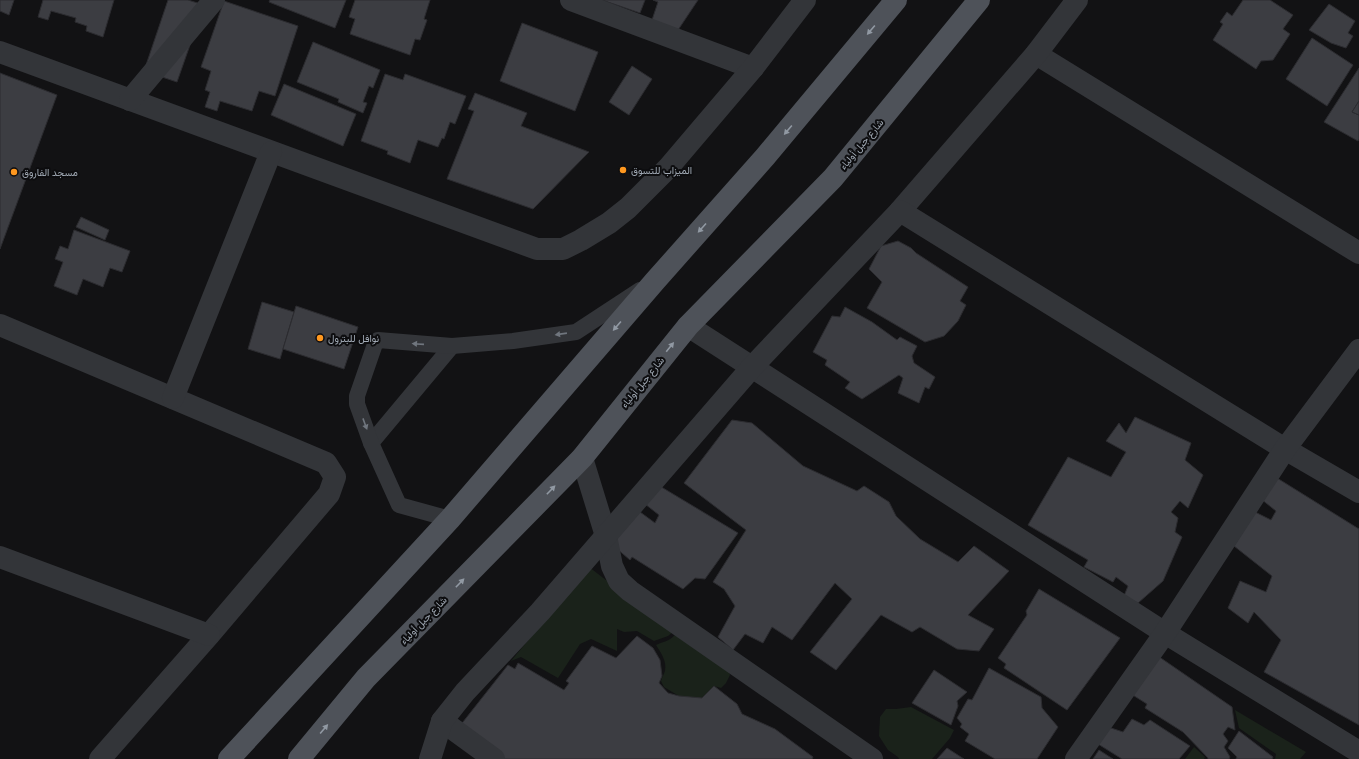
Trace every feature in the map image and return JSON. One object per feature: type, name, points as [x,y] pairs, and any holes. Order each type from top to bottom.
[{"type":"main road","points":[[229,759],[450,519],[655,281],[765,158],[896,0]]},
{"type":"main road","name":"شارع جبل أولياء","points":[[299,759],[366,678],[582,458],[688,326],[833,178],[979,0]]},
{"type":"street","points":[[130,100],[214,0]]},
{"type":"street","points":[[571,0],[752,68]]},
{"type":"street","points":[[0,52],[536,250],[563,249],[609,223],[628,208],[668,168],[752,68],[805,0]]},
{"type":"street","points":[[430,759],[442,721],[465,692],[540,612],[752,366],[900,211],[1036,54],[1078,0]]},
{"type":"street","points":[[1036,54],[1359,253]]},
{"type":"street","points":[[173,398],[271,152]]},
{"type":"street","points":[[900,211],[1285,449],[1359,492]]},
{"type":"street","points":[[688,326],[1165,633],[1359,752]]},
{"type":"street","points":[[5,333],[173,398],[326,463],[335,477],[329,494],[209,635],[100,759]]},
{"type":"street","points":[[1076,759],[1165,633],[1285,449],[1359,350]]},
{"type":"street","points":[[582,458],[606,536],[612,566],[619,581],[630,591],[872,759]]},
{"type":"street","points":[[0,557],[209,635]]},
{"type":"street","points":[[442,721],[494,759]]},
{"type":"lane","points":[[450,519],[399,505],[371,443],[357,404],[357,396],[374,344],[378,340],[452,346],[513,341],[576,332],[655,281]]},
{"type":"lane","points":[[371,443],[452,346]]},
{"type":"shaded area","points":[[589,567],[676,629],[668,636],[654,641],[637,631],[624,632],[617,629],[617,651],[591,639],[580,644],[558,678],[521,657],[511,661]]},
{"type":"shaded area","points":[[675,635],[729,672],[730,675],[726,683],[721,688],[714,686],[702,698],[696,699],[679,696],[664,687],[661,681],[665,671],[665,664],[656,645]]},
{"type":"shaded area","points":[[911,707],[954,730],[950,738],[932,759],[899,759],[888,750],[879,736],[880,717],[886,709]]},
{"type":"shaded area","points":[[1235,710],[1306,752],[1300,759],[1275,759],[1276,754],[1239,728]]},
{"type":"shaded area","points":[[1194,747],[1205,757],[1204,759],[1185,759]]},
{"type":"building","points":[[0,0],[14,0],[9,15],[0,11]]},
{"type":"building","points":[[43,0],[114,0],[103,37],[86,31],[87,26],[75,22],[76,18],[51,11],[48,20],[38,17]]},
{"type":"building","points":[[168,0],[188,0],[204,5],[177,82],[144,71]]},
{"type":"building","points":[[270,0],[346,0],[335,28],[269,2]]},
{"type":"building","points":[[355,0],[430,0],[424,19],[427,20],[420,40],[415,39],[410,55],[350,34],[355,19],[349,17]]},
{"type":"building","points":[[602,0],[645,0],[640,13]]},
{"type":"building","points":[[653,0],[698,0],[676,33],[651,23],[658,2]]},
{"type":"building","points":[[1243,0],[1270,0],[1293,15],[1283,29],[1290,34],[1273,60],[1261,61],[1256,69],[1213,40],[1223,24],[1220,22],[1227,12],[1232,16]]},
{"type":"building","points":[[224,1],[298,26],[275,96],[259,91],[252,111],[220,101],[217,111],[205,107],[210,92],[205,90],[211,71],[201,67]]},
{"type":"building","points":[[1329,4],[1355,21],[1348,33],[1353,36],[1346,48],[1331,43],[1309,30]]},
{"type":"building","points":[[522,23],[598,52],[575,111],[500,81]]},
{"type":"building","points":[[1312,38],[1353,65],[1327,106],[1286,79]]},
{"type":"building","points":[[313,42],[380,70],[373,88],[369,86],[363,102],[367,103],[363,113],[338,102],[339,99],[297,82]]},
{"type":"building","points":[[632,66],[652,79],[629,115],[609,102]]},
{"type":"building","points":[[1359,68],[1359,101],[1352,112],[1359,115],[1358,141],[1324,122]]},
{"type":"building","name":"مسجد الفاروق","points":[[0,73],[57,95],[0,249]]},
{"type":"building","points":[[385,74],[403,80],[405,74],[466,96],[455,124],[450,122],[444,139],[442,138],[438,147],[418,140],[410,163],[387,154],[388,151],[361,141]]},
{"type":"building","points":[[284,84],[356,114],[343,146],[271,115]]},
{"type":"building","points":[[475,93],[527,113],[521,126],[589,152],[533,209],[447,179],[474,111],[468,109]]},
{"type":"building","points":[[1359,101],[1359,115],[1352,112]]},
{"type":"building","points":[[81,217],[109,230],[105,240],[76,227]]},
{"type":"building","points":[[74,230],[130,251],[122,272],[110,268],[103,287],[83,279],[77,295],[54,286],[63,262],[55,259],[60,246],[68,249]]},
{"type":"building","points":[[898,241],[911,248],[916,253],[968,287],[960,301],[966,305],[958,321],[944,336],[925,342],[867,308],[882,282],[869,269],[881,246]]},
{"type":"building","points":[[262,302],[294,312],[280,359],[248,349]]},
{"type":"building","name":"نوافل للبترول","points":[[296,306],[358,327],[344,369],[283,349]]},
{"type":"building","points":[[845,307],[872,322],[897,340],[900,337],[917,346],[912,356],[914,363],[935,377],[929,389],[925,387],[919,403],[898,393],[903,378],[899,375],[862,399],[845,388],[850,382],[825,365],[827,360],[813,352],[832,316],[840,317]]},
{"type":"building","points":[[1135,417],[1191,443],[1185,460],[1203,475],[1188,508],[1180,501],[1171,512],[1178,518],[1175,532],[1182,537],[1163,581],[1138,603],[1124,596],[1128,586],[1116,577],[1113,582],[1084,567],[1088,560],[1028,525],[1068,457],[1111,477],[1126,452],[1106,441],[1119,423],[1126,433]]},
{"type":"building","points":[[732,420],[752,423],[803,466],[857,491],[864,486],[889,502],[896,516],[920,539],[958,562],[974,546],[1009,571],[968,615],[994,629],[979,651],[957,649],[920,627],[912,632],[881,615],[836,670],[810,652],[852,599],[835,583],[792,640],[772,627],[763,643],[745,634],[733,650],[718,637],[735,606],[724,589],[713,582],[746,530],[684,483]]},
{"type":"building","points":[[1277,478],[1359,529],[1359,725],[1264,672],[1281,640],[1254,612],[1248,623],[1228,608],[1240,581],[1266,592],[1272,576],[1234,546],[1255,512],[1271,520],[1276,511],[1261,499]]},
{"type":"building","points":[[658,485],[738,533],[705,579],[695,578],[683,589],[632,557],[630,560],[615,547],[614,537],[636,509],[655,523],[659,515],[645,504]]},
{"type":"building","points":[[1039,589],[1120,638],[1067,710],[1004,668],[1006,664],[998,658],[1027,615],[1026,611]]},
{"type":"building","points":[[637,636],[653,648],[660,660],[662,676],[659,683],[668,693],[679,696],[702,698],[714,686],[737,704],[742,714],[775,729],[813,757],[812,759],[505,759],[459,727],[508,665],[515,669],[518,663],[564,690],[569,683],[566,681],[592,646],[616,658]]},
{"type":"building","points":[[1155,654],[1232,707],[1235,730],[1228,727],[1223,734],[1228,741],[1224,747],[1230,757],[1229,759],[1208,759],[1183,732],[1145,708],[1147,704],[1128,692]]},
{"type":"building","points":[[989,668],[1041,697],[1042,708],[1058,727],[1037,759],[995,759],[965,741],[969,734],[960,727],[962,724],[957,718],[968,699],[972,700]]},
{"type":"building","points":[[934,670],[967,692],[957,701],[958,706],[951,725],[912,703]]},
{"type":"building","points":[[1132,719],[1144,725],[1150,720],[1190,746],[1179,759],[1122,759],[1098,744],[1108,727],[1123,732]]},
{"type":"building","points":[[1239,731],[1273,757],[1272,759],[1236,759],[1237,757],[1228,748]]},
{"type":"building","points":[[947,748],[964,759],[937,759]]},
{"type":"building","points":[[1099,750],[1113,759],[1093,759]]},
{"type":"place","name":"الميزاب للتسوق","points":[[623,170]]},
{"type":"place","name":"مسجد الفاروق","points":[[14,172]]},
{"type":"place","name":"نوافل للبترول","points":[[320,338]]}]
